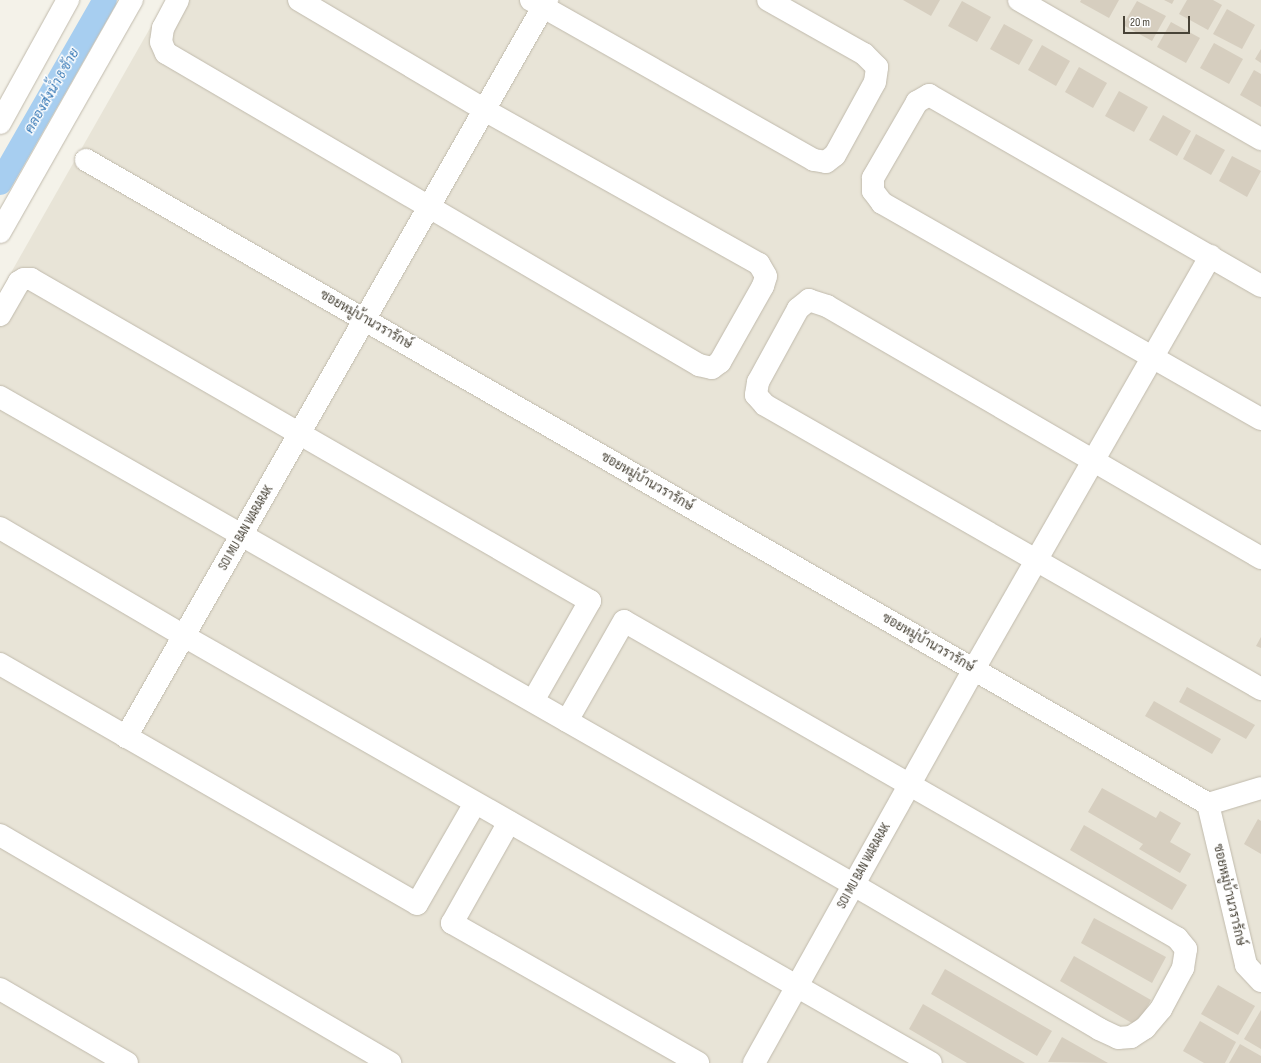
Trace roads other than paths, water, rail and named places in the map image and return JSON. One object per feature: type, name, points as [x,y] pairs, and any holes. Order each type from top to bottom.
[{"type":"street","points":[[0,123],[68,0]]},
{"type":"street","points":[[0,232],[132,0]]},
{"type":"street","points":[[178,0],[163,28],[161,42],[166,53],[699,365],[712,368],[720,362],[751,307],[766,276],[759,264],[485,110],[299,0]]},
{"type":"street","points":[[540,2],[814,160],[826,162],[835,155],[874,82],[877,67],[864,54],[768,0]]},
{"type":"street","points":[[1019,0],[1261,139]]},
{"type":"street","name":"SOI MU BAN WARARAK","points":[[126,736],[485,110],[540,2]]},
{"type":"street","points":[[1261,286],[929,95],[918,102],[873,178],[873,191],[882,203],[1261,419]]},
{"type":"street","name":"ซอยหมู่บ้านวรารักษ์","points":[[86,160],[1208,804],[1246,965],[1261,981]]},
{"type":"street","name":"SOI MU BAN WARARAK","points":[[754,1063],[974,669],[1210,256]]},
{"type":"street","points":[[0,315],[19,282],[24,279],[30,279],[590,601],[533,701]]},
{"type":"street","points":[[1261,558],[1093,462],[827,306],[809,300],[798,309],[758,382],[756,394],[765,405],[1261,689]]},
{"type":"street","points":[[0,397],[854,885],[1099,1029],[1118,1038],[1131,1037],[1145,1028],[1161,1009],[1183,968],[1186,949],[1177,938],[624,621],[567,720]]},
{"type":"street","points":[[0,528],[184,636],[931,1063]]},
{"type":"street","points":[[0,664],[417,904],[475,802]]},
{"type":"street","points":[[1208,804],[1261,788]]},
{"type":"street","points":[[509,822],[452,923],[698,1063]]},
{"type":"street","points":[[0,835],[390,1063]]},
{"type":"street","points":[[0,989],[127,1063]]},
{"type":"waterway","name":"คลองส่งน้ำ 8 ซ้าย","points":[[0,183],[105,0]]}]
